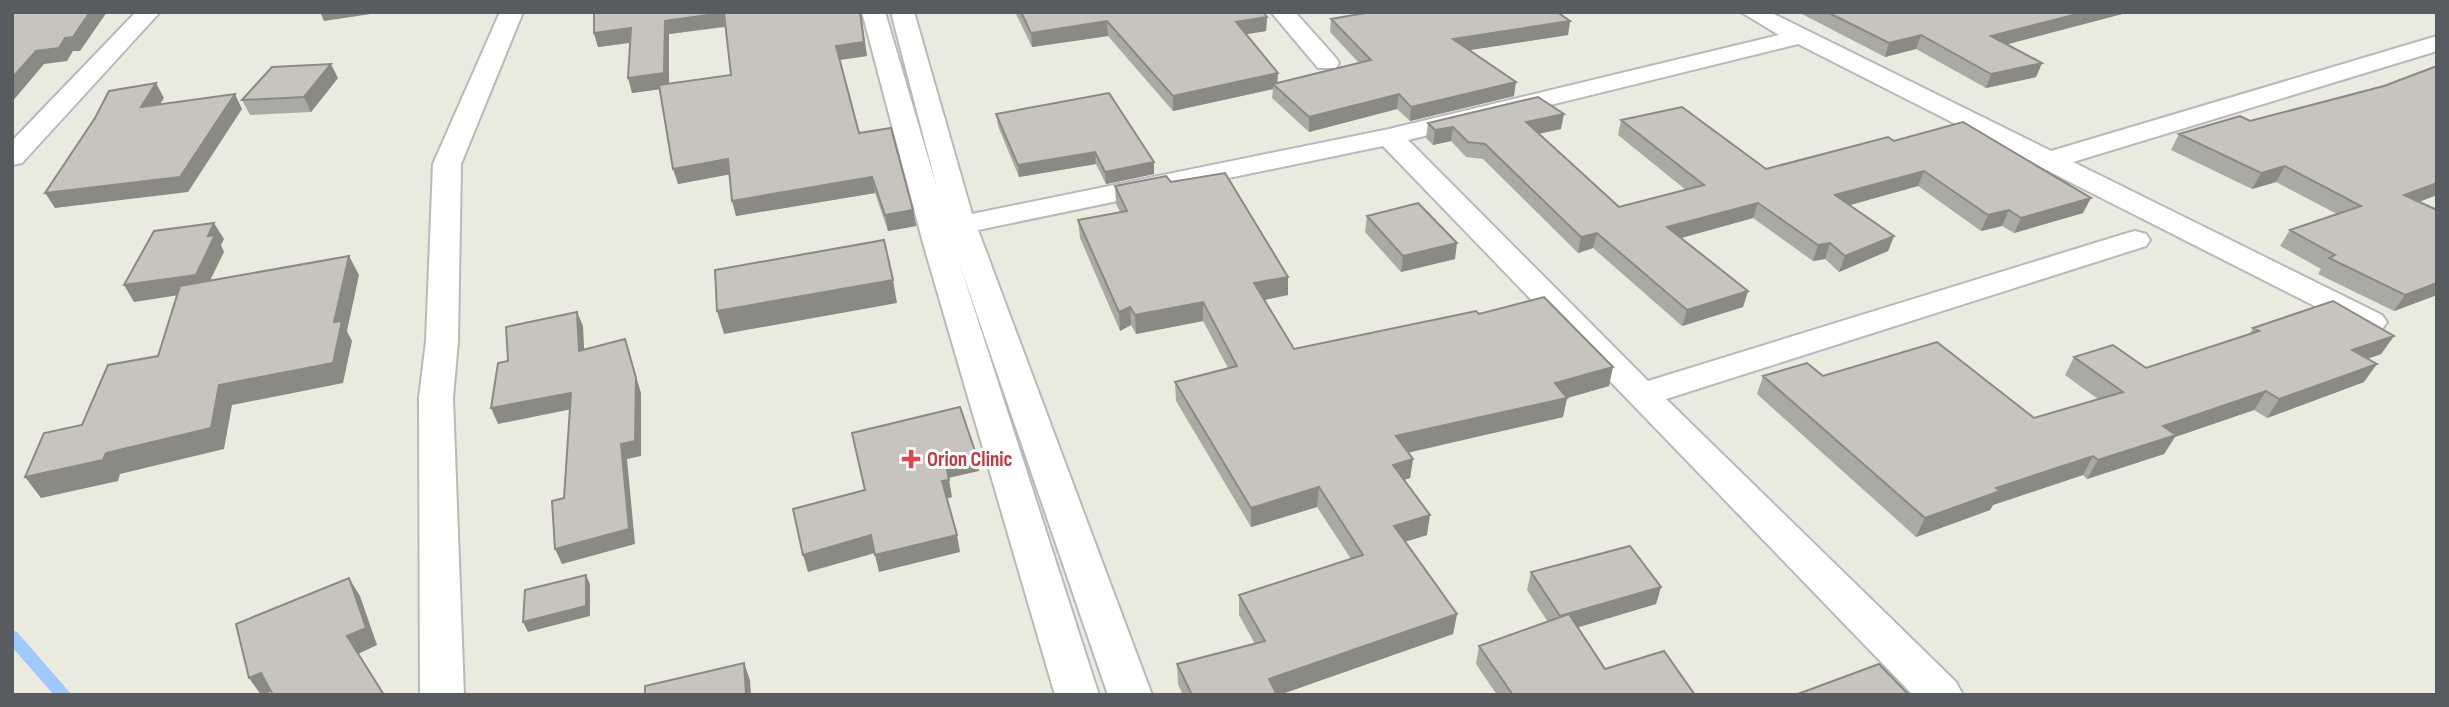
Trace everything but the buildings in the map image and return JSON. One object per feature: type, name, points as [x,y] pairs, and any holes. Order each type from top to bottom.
[{"type":"street","points":[[12,157],[149,12]]},
{"type":"street","points":[[442,695],[436,398],[442,341],[447,164],[512,12]]},
{"type":"street","points":[[873,12],[938,243],[1077,695]]},
{"type":"street","points":[[902,12],[961,225],[1130,695]]},
{"type":"street","points":[[1282,12],[1327,63]]},
{"type":"street","points":[[1752,12],[2371,322]]},
{"type":"street","points":[[961,225],[1389,137],[1803,36]]},
{"type":"street","points":[[2048,161],[2437,43]]},
{"type":"street","points":[[1389,137],[1640,395],[1941,695]]},
{"type":"street","points":[[1640,395],[2135,240]]},
{"type":"waterway","points":[[12,636],[64,695]]},
{"type":"place","name":"Orion Clinic","points":[[911,459]]}]
